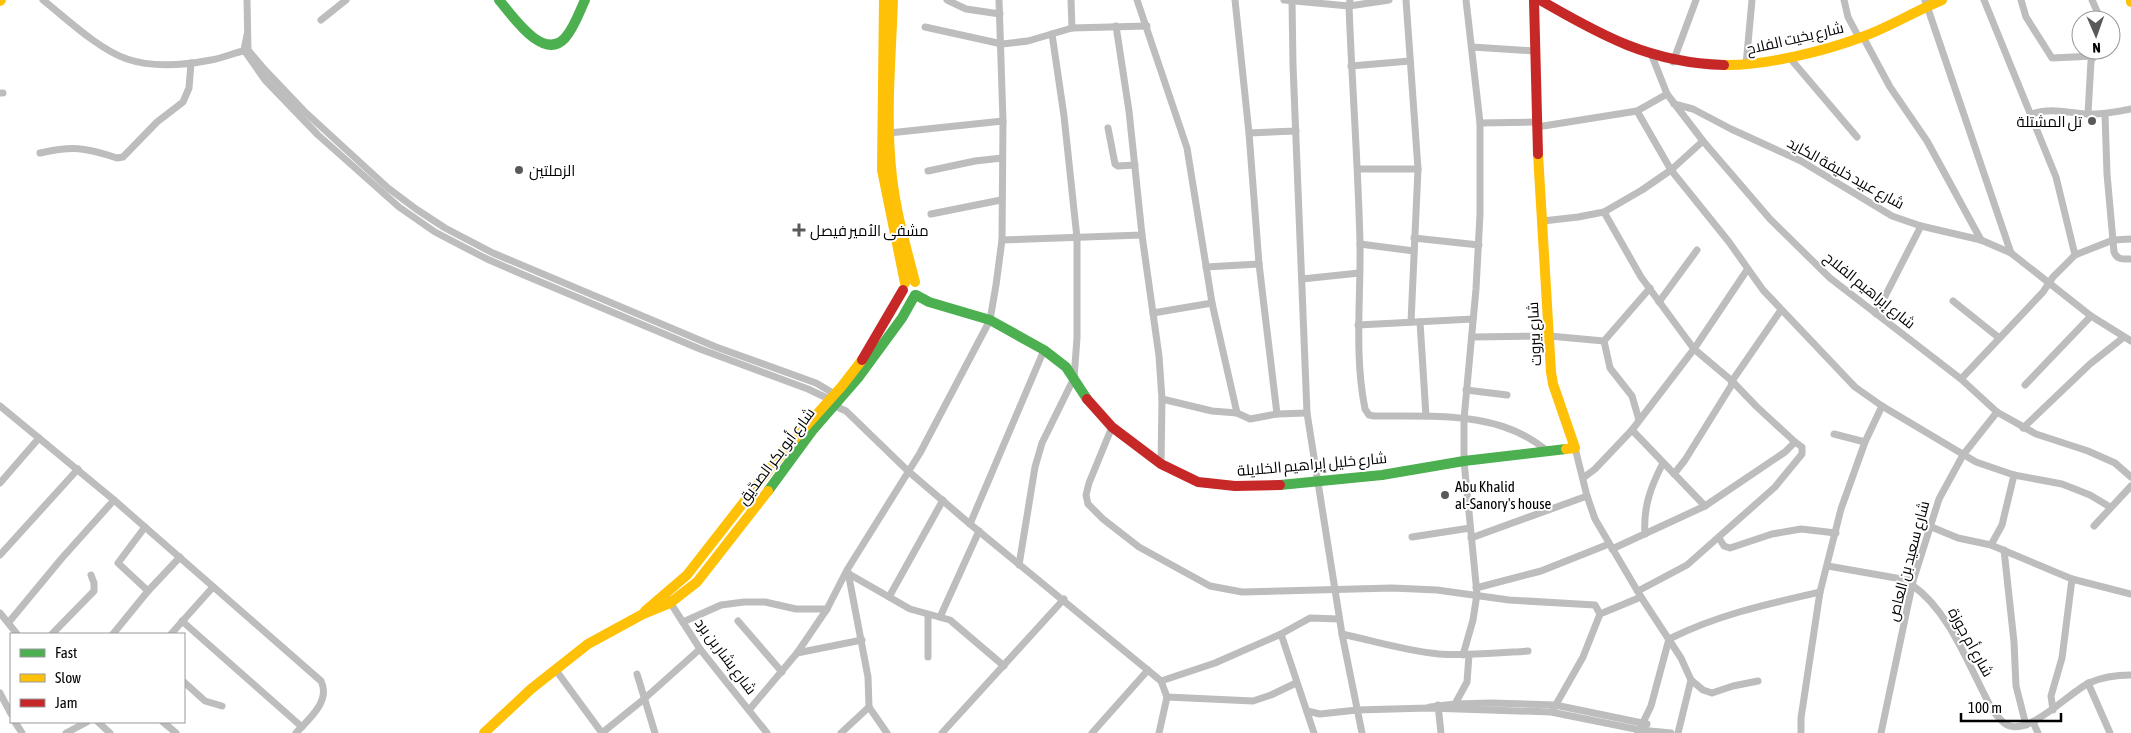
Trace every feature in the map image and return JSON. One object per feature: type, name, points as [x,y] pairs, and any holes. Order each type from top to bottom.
[{"type":"street","points":[[43,0],[88,35],[125,59],[147,64],[191,62],[211,60],[246,50]]},
{"type":"street","points":[[247,0],[246,50],[265,80],[306,123],[399,207],[436,232],[487,259],[700,349],[835,399]]},
{"type":"street","points":[[321,20],[346,0]]},
{"type":"street","points":[[499,0],[537,41],[549,47],[559,45],[565,39],[585,0]]},
{"type":"street","points":[[884,0],[882,170],[912,289]]},
{"type":"street","points":[[893,0],[889,134],[894,199],[912,289]]},
{"type":"street","points":[[947,0],[966,9],[1000,14]]},
{"type":"street","points":[[750,710],[797,653],[827,609],[920,452],[990,320],[1002,240],[1003,121],[1002,44],[999,0]]},
{"type":"street","points":[[1070,0],[1072,28]]},
{"type":"street","points":[[1137,0],[1186,148],[1212,303],[1237,413]]},
{"type":"street","points":[[1235,0],[1249,133],[1259,264],[1277,414]]},
{"type":"street","points":[[1284,0],[1350,3],[1389,0]]},
{"type":"street","points":[[1292,0],[1307,413],[1339,619],[1362,733]]},
{"type":"street","points":[[1406,0],[1418,170],[1411,322]]},
{"type":"street","points":[[1455,704],[1467,682],[1466,655],[1477,591],[1464,461],[1464,419],[1479,245],[1480,123],[1466,0]]},
{"type":"street","name":"شارع بيروت","points":[[1534,0],[1536,124],[1553,384],[1575,448],[1587,496],[1596,519],[1640,594],[1681,658],[1691,680]]},
{"type":"street","name":"شارع بخيت الفلاح","points":[[1540,0],[1598,33],[1652,56],[1673,62],[1714,66],[1746,65],[1789,57],[1861,37],[1926,3],[1942,0]]},
{"type":"street","points":[[1673,62],[1696,0]]},
{"type":"street","points":[[1746,65],[1752,0]]},
{"type":"street","points":[[1844,0],[1848,18],[1890,87],[1927,140],[1981,240]]},
{"type":"street","points":[[1984,0],[1992,24],[2032,114],[2056,177],[2075,255]]},
{"type":"street","points":[[2021,0],[2026,17],[2052,58],[2071,56]]},
{"type":"street","points":[[1350,3],[1351,66],[1358,169],[1360,244],[1358,325],[1362,387],[1367,412],[1374,416],[1426,416],[1489,422],[1511,428],[1547,451]]},
{"type":"street","points":[[1926,3],[2011,253]]},
{"type":"street","points":[[925,26],[1002,44],[1028,41],[1072,28],[1147,26]]},
{"type":"street","points":[[1116,26],[1135,165],[1162,399],[1161,464]]},
{"type":"street","points":[[1019,565],[1028,498],[1038,454],[1074,378],[1077,338],[1077,238],[1065,126],[1052,34]]},
{"type":"street","points":[[1472,47],[1534,51]]},
{"type":"street","points":[[246,50],[288,95],[388,188],[416,210],[445,228],[493,253],[709,344],[816,383],[835,399],[846,412],[908,471],[1019,565],[1064,599],[1161,682],[1167,697],[1159,733]]},
{"type":"street","name":"شارع إبراهيم الفلاح","points":[[1652,56],[1667,94],[1702,142],[1770,220],[1809,258],[1876,314],[1960,379],[1997,412],[2023,428],[2055,442],[2088,451],[2115,463],[2131,477]]},
{"type":"street","points":[[1789,57],[1857,137]]},
{"type":"street","points":[[2088,114],[2092,60]]},
{"type":"street","points":[[1351,66],[1410,61]]},
{"type":"street","points":[[40,153],[62,148],[78,147],[117,158],[123,157],[157,122],[183,102],[189,88],[191,62]]},
{"type":"street","points":[[1480,123],[1536,124],[1637,111],[1667,94]]},
{"type":"street","name":"شارع عبيد خليفة الكايد","points":[[1674,104],[1693,109],[1731,129],[1801,161],[1892,216],[1921,226],[1981,240],[2011,253],[2091,316],[2131,342]]},
{"type":"street","points":[[2032,114],[2050,110],[2105,114],[2131,109]]},
{"type":"street","points":[[1637,111],[1671,170],[1728,242],[1747,270],[1854,387],[1963,455],[1987,467],[2014,475],[2062,484],[2090,495],[2110,507]]},
{"type":"street","points":[[2105,114],[2107,174],[2113,240],[2116,256],[2119,259],[2131,259]]},
{"type":"street","points":[[889,134],[1003,121]]},
{"type":"street","points":[[1108,128],[1115,164],[1118,166],[1135,165]]},
{"type":"street","points":[[1249,133],[1296,131]]},
{"type":"street","points":[[1542,221],[1604,212],[1642,190],[1671,170],[1702,142]]},
{"type":"street","points":[[928,171],[975,160],[1002,158]]},
{"type":"street","points":[[1358,169],[1418,170]]},
{"type":"street","points":[[931,214],[1001,200]]},
{"type":"street","points":[[1553,708],[1584,657],[1600,614],[1640,594],[1686,565],[1775,487],[1803,450],[1732,381],[1694,349],[1659,302],[1604,212]]},
{"type":"street","points":[[1876,314],[1921,226]]},
{"type":"street","points":[[1002,240],[1142,235]]},
{"type":"street","points":[[1414,238],[1479,245]]},
{"type":"street","points":[[1960,379],[2043,292],[2075,255],[2113,240],[2131,239]]},
{"type":"street","points":[[1360,244],[1414,251]]},
{"type":"street","points":[[1659,302],[1697,250]]},
{"type":"street","points":[[487,259],[493,253]]},
{"type":"street","points":[[1206,267],[1259,264]]},
{"type":"street","points":[[1583,478],[1595,469],[1632,430],[1694,349],[1747,270]]},
{"type":"street","points":[[1302,279],[1359,273]]},
{"type":"street","points":[[1604,341],[1650,288]]},
{"type":"street","name":"شارع خليل إبراهيم الخلايلة","points":[[912,289],[933,303],[990,320],[1044,350],[1060,361],[1074,378],[1087,400],[1112,427],[1161,464],[1198,482],[1217,485],[1253,486],[1317,481],[1382,475],[1464,461],[1575,448]]},
{"type":"street","name":"شارع أبو بكر الصدّيق","points":[[484,733],[531,689],[588,644],[667,599],[702,558],[783,452],[835,399],[912,289]]},
{"type":"street","points":[[1953,301],[1998,337]]},
{"type":"street","points":[[1153,313],[1212,303]]},
{"type":"street","points":[[1674,474],[1731,386],[1732,381],[1782,310]]},
{"type":"street","points":[[2025,385],[2091,316]]},
{"type":"street","points":[[1358,325],[1473,319]]},
{"type":"street","points":[[1420,322],[1426,416]]},
{"type":"street","points":[[1472,337],[1549,336],[1604,341]]},
{"type":"street","points":[[2023,428],[2090,364],[2124,337]]},
{"type":"street","points":[[1604,341],[1610,368],[1632,396],[1639,420]]},
{"type":"street","points":[[970,524],[1044,350]]},
{"type":"street","points":[[1466,390],[1507,395]]},
{"type":"street","points":[[1162,399],[1212,412],[1237,413],[1250,419],[1277,414],[1307,413]]},
{"type":"street","points":[[0,406],[78,469],[321,681],[324,686],[324,700],[296,733]]},
{"type":"street","points":[[1801,733],[1801,718],[1820,592],[1841,509],[1865,442],[1882,406]]},
{"type":"street","name":"شارع سعيد بن العاص","points":[[1880,733],[1913,583],[1939,498],[1963,455],[1997,412]]},
{"type":"street","points":[[1112,427],[1089,483],[1087,500],[1091,508],[1102,519],[1139,547],[1210,586],[1221,590],[1242,592],[1405,589],[1477,591],[1509,600],[1595,605],[1600,614]]},
{"type":"street","points":[[1632,430],[1705,506]]},
{"type":"street","points":[[1834,434],[1865,442]]},
{"type":"street","points":[[0,483],[39,438]]},
{"type":"street","points":[[1477,591],[1541,571],[1645,534],[1705,506],[1785,452],[1795,442]]},
{"type":"street","points":[[1645,534],[1644,511],[1653,483],[1663,463]]},
{"type":"street","points":[[0,556],[78,469]]},
{"type":"street","points":[[1991,545],[2002,525],[2014,475]]},
{"type":"street","points":[[2094,526],[2131,486]]},
{"type":"street","points":[[1471,538],[1587,496]]},
{"type":"street","points":[[9,622],[62,558],[114,500]]},
{"type":"street","points":[[890,597],[943,500]]},
{"type":"street","points":[[1929,526],[1958,538],[1991,545],[2072,579],[2131,594]]},
{"type":"street","points":[[145,527],[118,563],[148,591]]},
{"type":"street","points":[[1412,537],[1470,528]]},
{"type":"street","points":[[1719,538],[1724,546],[1730,548],[1772,534],[1801,529],[1836,533]]},
{"type":"street","points":[[940,617],[979,531]]},
{"type":"street","points":[[2004,550],[2014,642],[2016,686],[2030,724],[2038,733]]},
{"type":"street","points":[[113,633],[180,557]]},
{"type":"street","points":[[1828,566],[1913,583]]},
{"type":"street","points":[[848,572],[910,609],[950,620],[1004,666]]},
{"type":"street","points":[[848,572],[868,678],[868,707],[887,733]]},
{"type":"street","points":[[53,633],[94,591],[91,575]]},
{"type":"street","points":[[2053,710],[2052,696],[2062,658],[2072,579]]},
{"type":"street","name":"شارع أم جوزة","points":[[1913,583],[1932,603],[1950,627],[1993,711],[2010,727],[2019,728],[2030,724]]},
{"type":"street","points":[[172,633],[213,586]]},
{"type":"street","points":[[1639,732],[1651,706],[1669,639],[1695,626],[1732,612],[1820,592]]},
{"type":"street","name":"شارع بشار بن برد","points":[[667,599],[700,649],[767,733]]},
{"type":"street","points":[[942,733],[1064,599]]},
{"type":"street","points":[[683,622],[721,605],[744,602],[765,602],[796,609],[827,609]]},
{"type":"street","points":[[0,613],[16,633]]},
{"type":"street","points":[[928,615],[928,657]]},
{"type":"street","points":[[1161,682],[1216,663],[1281,634],[1310,618],[1339,619]]},
{"type":"street","points":[[738,620],[782,672]]},
{"type":"street","points":[[182,621],[302,726]]},
{"type":"street","points":[[1281,634],[1314,733]]},
{"type":"street","points":[[1342,634],[1413,650],[1466,655],[1528,651]]},
{"type":"street","points":[[797,653],[862,640]]},
{"type":"street","points":[[555,670],[602,733],[644,699],[700,649]]},
{"type":"street","points":[[1092,733],[1148,670]]},
{"type":"street","points":[[637,674],[655,733]]},
{"type":"street","points":[[2030,724],[2053,710],[2088,683],[2103,678],[2131,675]]},
{"type":"street","points":[[1678,733],[1691,680],[1703,690],[1712,692],[1758,681]]},
{"type":"street","points":[[185,683],[205,701],[222,706]]},
{"type":"street","points":[[1167,697],[1253,701],[1296,683]]},
{"type":"street","points":[[2088,683],[2110,733]]},
{"type":"street","points":[[0,693],[10,712]]},
{"type":"street","points":[[1308,711],[1320,714],[1357,710],[1428,708],[1455,704],[1553,708],[1644,722],[1658,731]]},
{"type":"street","points":[[842,733],[868,707]]},
{"type":"street","points":[[1438,707],[1553,708],[1639,732],[1658,731],[1672,733]]},
{"type":"street","points":[[1438,707],[1441,733]]},
{"type":"street","points":[[1312,724],[1320,714]]},
{"type":"street","points":[[70,731],[85,723]]},
{"type":"street","points":[[99,723],[110,733]]},
{"type":"street","points":[[164,723],[176,733]]},
{"type":"traffic: fast","points":[[499,0],[529,34],[547,44],[556,44],[565,38],[574,25],[585,0]]},
{"type":"traffic: fast","points":[[768,491],[812,431],[858,378],[902,318],[915,295]]},
{"type":"traffic: fast","points":[[916,295],[929,302],[990,320],[1044,350],[1066,367],[1087,399]]},
{"type":"traffic: fast","points":[[1280,485],[1382,475],[1464,461],[1566,449]]},
{"type":"traffic: slow","points":[[884,0],[882,170],[905,283]]},
{"type":"traffic: slow","points":[[893,0],[889,89],[890,155],[896,204],[915,282]]},
{"type":"traffic: slow","points":[[1724,65],[1740,65],[1794,57],[1847,42],[1872,33],[1942,0]]},
{"type":"traffic: slow","points":[[1538,154],[1551,372],[1553,384],[1575,448],[1566,449]]},
{"type":"traffic: slow","points":[[645,611],[687,575],[783,452],[842,386],[862,360]]},
{"type":"traffic: slow","points":[[484,733],[531,689],[588,644],[643,614],[670,603],[697,582],[768,491]]},
{"type":"traffic: jam","points":[[1534,0],[1538,154]]},
{"type":"traffic: jam","points":[[1540,0],[1606,36],[1650,53],[1673,59],[1724,65]]},
{"type":"traffic: jam","points":[[862,360],[903,290]]},
{"type":"traffic: jam","points":[[1087,399],[1112,427],[1161,464],[1198,482],[1235,486],[1280,485]]},
{"type":"place","name":"تل المشتلة","points":[[2092,121]]},
{"type":"place","name":"الزملتين","points":[[519,170]]},
{"type":"place","name":"مشفى الأمير فيصل","points":[[799,230]]},
{"type":"place","name":"Abu Khalid al-Sanory's house","points":[[1445,495]]}]
